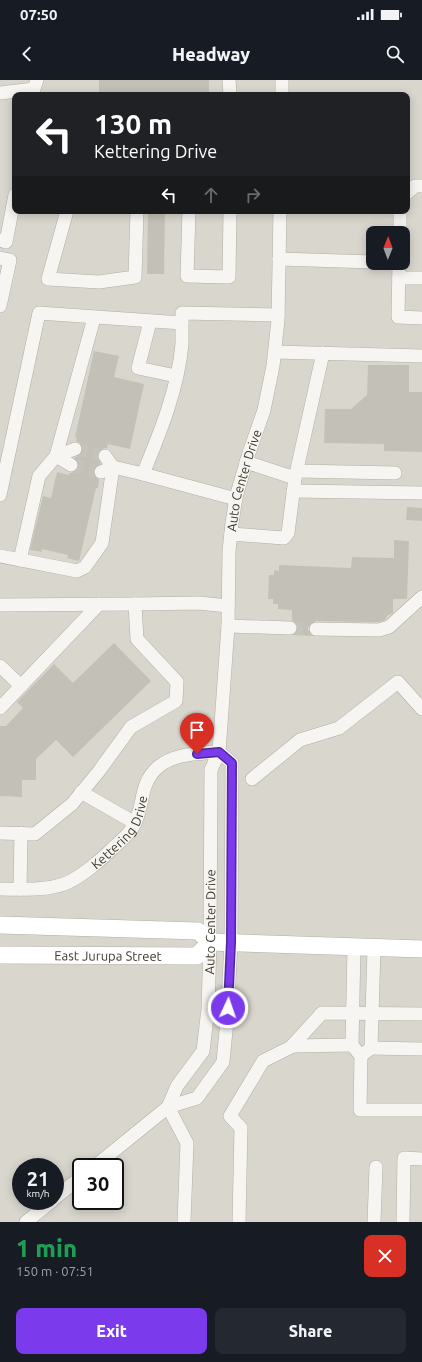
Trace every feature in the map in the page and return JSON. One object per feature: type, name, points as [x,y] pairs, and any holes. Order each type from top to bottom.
[{"type":"main road","name":"East Jurupa Street","points":[[0,925],[198,931],[210,942],[197,956],[0,955]]},
{"type":"main road","points":[[210,942],[422,949]]},
{"type":"street","points":[[229,80],[230,92]]},
{"type":"street","points":[[282,80],[282,92]]},
{"type":"street","points":[[0,93],[35,88]]},
{"type":"street","points":[[410,190],[415,186],[422,186]]},
{"type":"street","points":[[0,240],[6,242],[12,211]]},
{"type":"street","points":[[66,214],[48,279],[99,282],[135,277],[137,214]]},
{"type":"street","points":[[190,214],[188,276],[229,277],[230,214]]},
{"type":"street","name":"Auto Center Drive","points":[[168,1107],[177,1086],[204,1051],[208,1009],[210,942],[211,770],[219,752],[228,626],[231,534],[236,499],[246,462],[264,410],[273,366],[278,315],[280,214]]},
{"type":"street","points":[[400,214],[400,226]]},
{"type":"street","points":[[0,258],[10,260],[0,306]]},
{"type":"street","points":[[279,259],[366,262]]},
{"type":"street","points":[[400,270],[398,317],[422,318]]},
{"type":"street","points":[[399,278],[422,278]]},
{"type":"street","points":[[0,495],[39,313],[150,322],[182,323]]},
{"type":"street","points":[[143,474],[157,440],[176,376],[182,344],[182,313],[278,315]]},
{"type":"street","points":[[20,560],[39,476],[56,456],[94,318]]},
{"type":"street","points":[[150,322],[138,368],[176,376]]},
{"type":"street","points":[[275,352],[422,356]]},
{"type":"street","points":[[231,534],[284,538],[288,533],[295,480],[324,353]]},
{"type":"street","points":[[56,456],[74,449]]},
{"type":"street","points":[[56,456],[71,465]]},
{"type":"street","points":[[0,556],[77,571],[85,567],[102,543],[107,470],[105,456]]},
{"type":"street","points":[[246,462],[295,480],[422,492]]},
{"type":"street","points":[[107,470],[143,474],[236,499]]},
{"type":"street","points":[[295,480],[395,473]]},
{"type":"street","points":[[316,629],[379,630],[389,627],[422,597]]},
{"type":"street","points":[[0,605],[199,603],[228,606]]},
{"type":"street","points":[[0,708],[99,604]]},
{"type":"street","points":[[0,833],[35,834],[72,804],[131,727],[176,701],[177,682],[138,639],[135,604]]},
{"type":"street","points":[[228,626],[290,628]]},
{"type":"street","points":[[0,666],[21,686]]},
{"type":"street","points":[[252,779],[300,740],[339,728],[398,682],[422,709]]},
{"type":"street","name":"Auto Center Drive","points":[[105,1158],[168,1107],[197,1098],[223,1062],[231,942],[232,763],[219,752]]},
{"type":"street","name":"Kettering Drive","points":[[0,889],[48,888],[64,884],[84,872],[103,858],[120,842],[135,823],[146,782],[159,767],[176,756],[219,752]]},
{"type":"street","points":[[81,792],[135,823]]},
{"type":"street","points":[[20,889],[21,833]]},
{"type":"street","points":[[352,1045],[354,947]]},
{"type":"street","points":[[374,948],[372,1014],[366,1052],[360,1110],[422,1110]]},
{"type":"street","points":[[239,1222],[241,1128],[230,1116],[263,1061],[292,1046],[322,1013],[422,1014]]},
{"type":"street","points":[[292,1046],[352,1045],[366,1052],[422,1049]]},
{"type":"street","points":[[168,1107],[187,1142],[184,1222]]},
{"type":"street","points":[[403,1222],[404,1158],[422,1159]]},
{"type":"street","points":[[374,1222],[376,1167]]},
{"type":"street","points":[[64,1191],[72,1184]]},
{"type":"street","points":[[26,1222],[41,1210]]},
{"type":"shaded area","points":[[0,80],[422,80],[422,1222],[0,1222]]},
{"type":"building","points":[[99,80],[209,80],[209,92],[99,92]]},
{"type":"building","points":[[148,214],[165,214],[164,274],[147,274]]},
{"type":"building","points":[[94,351],[119,356],[114,377],[144,384],[130,449],[108,444],[107,448],[101,449],[98,453],[97,457],[101,464],[95,467],[93,471],[94,475],[99,480],[98,488],[96,488],[79,561],[67,558],[68,555],[42,549],[42,552],[30,550],[43,496],[51,498],[57,472],[69,475],[69,473],[75,472],[78,469],[78,461],[74,458],[81,454],[83,447],[76,441],[77,438],[75,437]]},
{"type":"building","points":[[368,365],[409,365],[409,392],[422,392],[422,452],[384,451],[384,444],[324,443],[325,409],[351,409],[367,395]]},
{"type":"building","points":[[407,507],[422,508],[422,521],[406,520]]},
{"type":"building","points":[[394,540],[409,541],[407,599],[393,599],[393,613],[387,616],[385,620],[379,622],[316,621],[309,625],[308,628],[309,633],[312,636],[294,635],[298,628],[297,624],[292,620],[292,610],[278,609],[278,604],[273,604],[273,599],[268,599],[269,575],[274,575],[274,570],[279,571],[279,565],[351,568],[352,557],[394,558]]},
{"type":"building","points":[[114,643],[151,681],[73,757],[56,740],[36,759],[36,780],[22,780],[22,797],[0,796],[0,726],[6,726],[23,708],[17,702],[54,664],[73,683]]},
{"type":"tunnel","points":[[75,449],[105,456]]},
{"type":"tunnel","points":[[71,465],[101,472]]},
{"type":"tunnel","points":[[290,628],[316,629]]},
{"type":"route","points":[[197,754],[219,752],[232,763],[231,942],[228,1008]]}]
